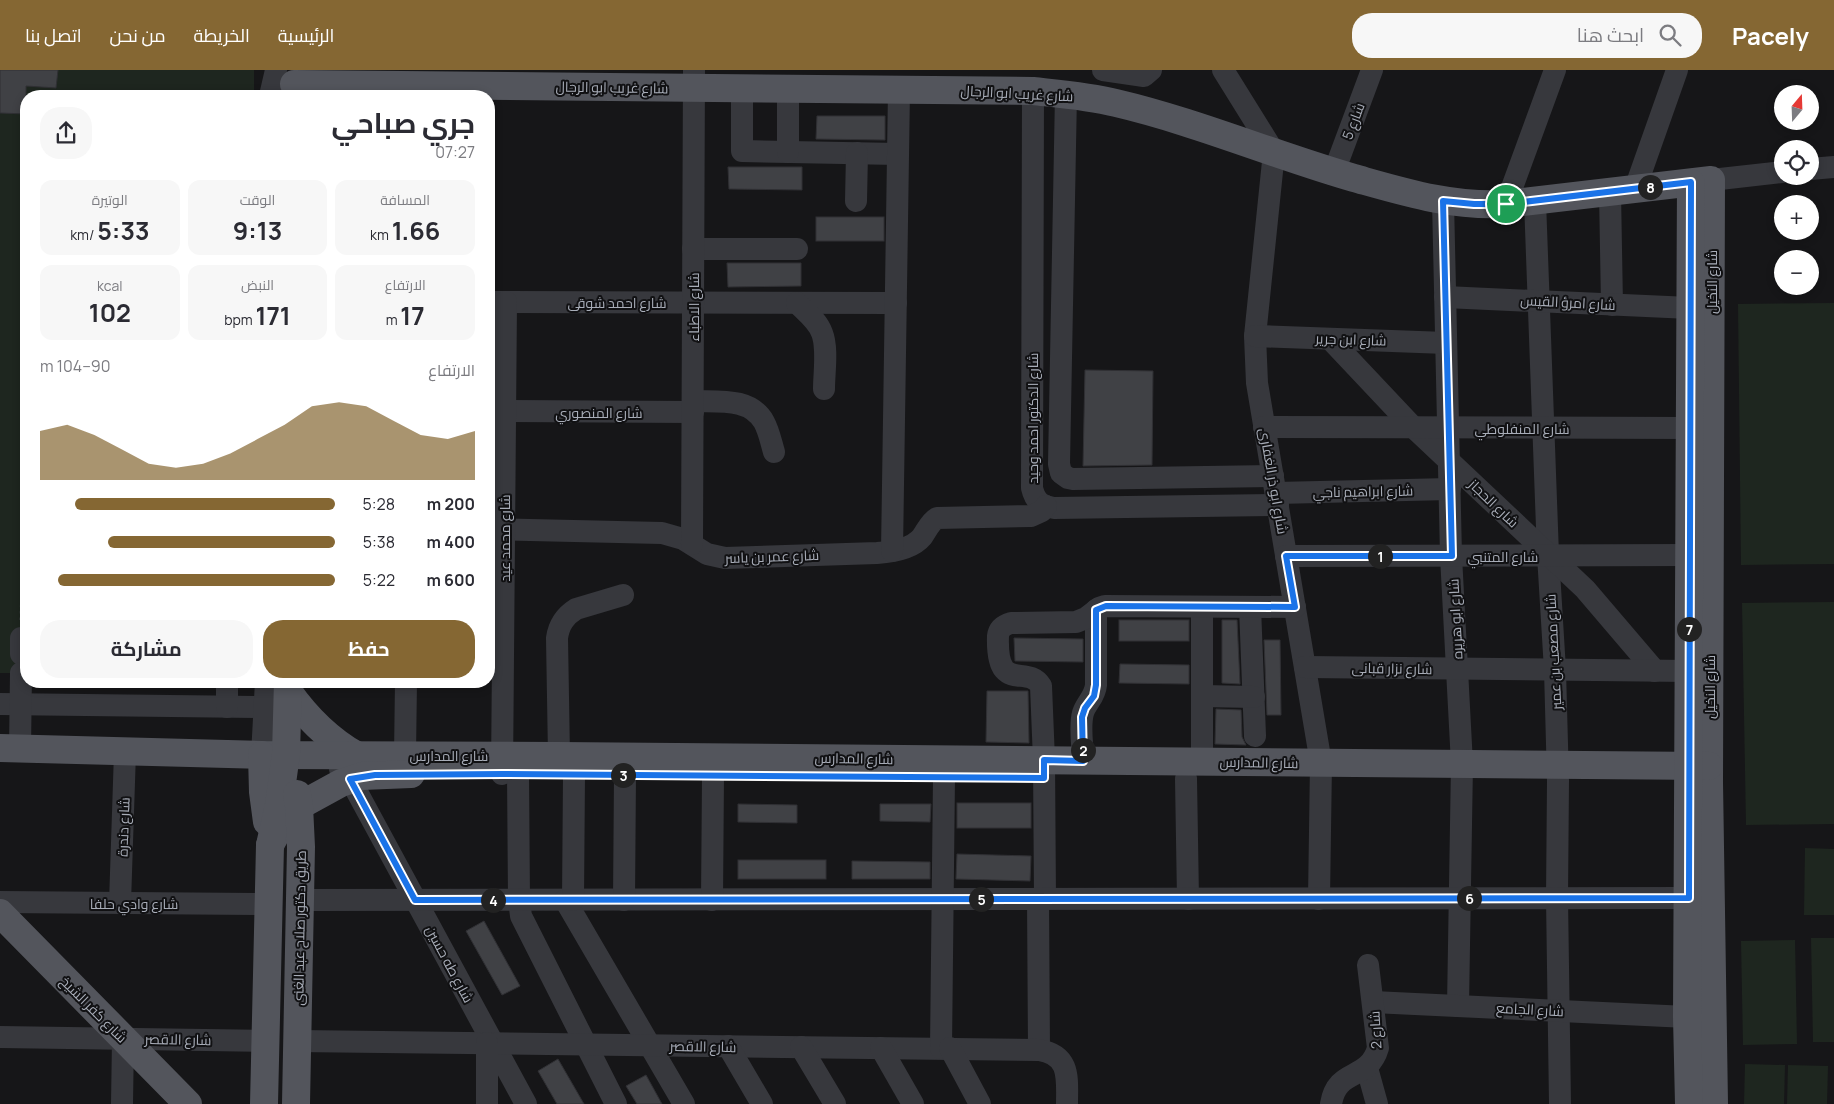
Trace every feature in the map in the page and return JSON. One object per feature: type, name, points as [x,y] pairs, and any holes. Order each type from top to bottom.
[{"type":"main road","name":"شارع غريب ابو الرجال","points":[[290,80],[694,79],[742,88],[1033,91],[1066,94],[1138,108],[1334,172],[1443,201],[1474,204],[1506,204],[1701,181]]},
{"type":"main road","name":"شارع النخيل","points":[[1689,1104],[1687,1017],[1689,898],[1699,774],[1689,671],[1690,308],[1701,181]]},
{"type":"main road","name":"شارع النخيل","points":[[1701,181],[1699,774],[1714,1104]]},
{"type":"main road","name":"طريق دكتور صلاح عبد الغنى","points":[[264,1104],[270,846],[279,805],[274,755],[281,688]]},
{"type":"main road","points":[[284,688],[307,716],[343,747],[353,767]]},
{"type":"main road","name":"شارع المدارس","points":[[10,749],[320,755],[375,775],[566,765],[1699,774]]},
{"type":"main road","name":"طريق دكتور صلاح عبد الغنى","points":[[274,755],[294,780],[299,806],[302,847],[296,1104]]},
{"type":"main road","name":"شارع المدارس","points":[[270,846],[282,825],[299,806],[353,767],[406,756],[507,768]]},
{"type":"main road","name":"شارع المدارس","points":[[566,765],[625,775],[713,776],[944,777],[1044,769],[1083,761],[1194,770]]},
{"type":"main road","name":"شارع كفر الشيخ","points":[[0,913],[188,1104]]},
{"type":"street","points":[[1103,70],[1144,76],[1151,70]]},
{"type":"street","points":[[1223,70],[1274,152]]},
{"type":"street","name":"شارع 5","points":[[1334,172],[1372,70]]},
{"type":"street","points":[[1506,204],[1556,70]]},
{"type":"street","points":[[1612,305],[1622,191],[1677,70]]},
{"type":"street","name":"شارع الاطباء","points":[[692,544],[694,79]]},
{"type":"street","points":[[278,90],[290,80]]},
{"type":"street","points":[[742,88],[742,151],[898,154]]},
{"type":"street","points":[[788,89],[788,152]]},
{"type":"street","points":[[892,551],[899,90]]},
{"type":"street","name":"شارع الدكتور احمد وحيد","points":[[1033,91],[1032,488],[1034,496],[1046,506]]},
{"type":"street","name":"شارع الدكتور احمد وحيد","points":[[1066,94],[1059,454],[1059,469],[1061,473],[1073,479],[1275,491]]},
{"type":"street","name":"شارع ابو ذر الغفارى","points":[[1274,152],[1255,336],[1255,371],[1321,771],[1319,899]]},
{"type":"street","points":[[856,201],[857,153]]},
{"type":"street","points":[[1819,168],[1834,167]]},
{"type":"street","name":"شارع غريب ابو الرجال","points":[[1701,181],[1774,173]]},
{"type":"street","name":"شارع ابو هريره","points":[[1443,201],[1452,556],[1462,772],[1458,1006]]},
{"type":"street","name":"شارع مصعب بن عمير","points":[[1535,201],[1558,773],[1557,898],[1560,1104]]},
{"type":"street","points":[[694,249],[797,249]]},
{"type":"street","name":"شارع امرؤ القيس","points":[[1445,297],[1690,308]]},
{"type":"street","name":"شارع احمد شوقى","points":[[497,302],[896,303]]},
{"type":"street","name":"شارع محمد عيد","points":[[497,302],[505,411],[496,529],[507,768],[519,900],[524,921],[616,1104]]},
{"type":"street","points":[[797,303],[822,332],[825,342],[824,389]]},
{"type":"street","name":"شارع ابن جرير","points":[[1255,336],[1446,343]]},
{"type":"street","name":"شارع الحجاز","points":[[1330,339],[1413,427],[1585,589],[1655,671]]},
{"type":"street","name":"شارع المنصوري","points":[[505,411],[693,407],[740,403],[750,407],[765,423],[774,452]]},
{"type":"street","name":"شارع المنفلوطي","points":[[1264,427],[1690,428]]},
{"type":"street","name":"شارع ابراهيم ناجي","points":[[1275,491],[1450,489]]},
{"type":"street","points":[[1046,506],[1054,508],[1275,491]]},
{"type":"street","name":"شارع عمر بن ياسر","points":[[496,529],[672,535],[692,544],[707,554],[725,558],[892,551],[918,541],[937,518],[1031,516],[1042,511],[1046,506]]},
{"type":"street","name":"شارع المتنبي","points":[[1286,556],[1690,555]]},
{"type":"street","points":[[622,595],[576,608],[560,624],[556,638],[566,765],[569,900],[648,1045],[684,1104]]},
{"type":"street","points":[[1039,1050],[1044,769],[1041,686],[1036,680],[1009,674],[1002,668],[1000,664],[999,632],[1004,626],[1011,623],[1080,622],[1096,610],[1106,606],[1295,607]]},
{"type":"street","points":[[1188,899],[1194,770],[1202,696],[1202,607]]},
{"type":"street","points":[[1250,607],[1255,736]]},
{"type":"street","points":[[1083,761],[1082,717],[1085,708],[1094,696],[1096,685],[1096,610]]},
{"type":"street","points":[[10,749],[10,704],[20,652]]},
{"type":"street","name":"شارع نزار قبانى","points":[[1305,667],[1689,671]]},
{"type":"street","points":[[227,688],[227,707]]},
{"type":"street","points":[[274,755],[265,707],[278,688]]},
{"type":"street","points":[[406,688],[406,756]]},
{"type":"street","points":[[1202,696],[1254,697]]},
{"type":"street","points":[[10,704],[265,707]]},
{"type":"street","name":"شارع دندرة","points":[[120,903],[125,752]]},
{"type":"street","name":"شارع طه حسين","points":[[353,767],[415,900],[490,1043],[526,1104]]},
{"type":"street","points":[[624,900],[625,775]]},
{"type":"street","points":[[712,900],[713,776]]},
{"type":"street","points":[[944,777],[943,899],[946,1048],[980,1104]]},
{"type":"street","points":[[300,900],[1689,898]]},
{"type":"street","name":"شارع وادي حلفا","points":[[0,902],[268,904]]},
{"type":"street","name":"شارع 2","points":[[1331,1104],[1334,1093],[1340,1083],[1367,1068],[1374,1060],[1378,1048],[1368,965]]},
{"type":"street","name":"شارع الجامع","points":[[1373,1002],[1687,1017]]},
{"type":"street","name":"شارع الاقصر","points":[[0,1037],[266,1040]]},
{"type":"street","points":[[122,1104],[123,1039]]},
{"type":"street","name":"شارع الاقصر","points":[[296,1041],[1039,1050],[1053,1054],[1063,1063],[1067,1077],[1067,1104]]},
{"type":"street","points":[[487,1104],[490,1043]]},
{"type":"street","points":[[728,1046],[762,1104]]},
{"type":"street","points":[[801,1047],[835,1104]]},
{"type":"street","points":[[881,1048],[913,1104]]},
{"type":"street","points":[[1367,1068],[1377,1104]]},
{"type":"shaded area","points":[[0,70],[254,70],[254,90],[20,90],[20,673],[0,673]]},
{"type":"shaded area","points":[[1834,303],[1834,564],[1741,565],[1738,304]]},
{"type":"shaded area","points":[[1834,602],[1834,824],[1746,825],[1742,603]]},
{"type":"shaded area","points":[[1805,848],[1834,849],[1834,915],[1804,915]]},
{"type":"shaded area","points":[[1811,938],[1834,938],[1834,1042],[1813,1042]]},
{"type":"shaded area","points":[[1795,940],[1797,1044],[1743,1045],[1741,941]]},
{"type":"shaded area","points":[[1745,1064],[1785,1065],[1784,1104],[1744,1104]]},
{"type":"shaded area","points":[[1788,1065],[1828,1066],[1827,1104],[1787,1104]]},
{"type":"building","points":[[0,70],[58,70],[56,88],[26,86],[26,90],[20,90],[20,114],[0,113]]},
{"type":"building","points":[[817,116],[885,116],[885,140],[816,139]]},
{"type":"building","points":[[728,167],[802,167],[802,190],[729,189]]},
{"type":"building","points":[[816,217],[884,217],[884,241],[816,241]]},
{"type":"building","points":[[727,263],[801,263],[801,286],[728,287]]},
{"type":"building","points":[[1085,370],[1153,371],[1152,465],[1083,466]]},
{"type":"building","points":[[1119,620],[1189,620],[1189,641],[1119,641]]},
{"type":"building","points":[[1222,620],[1237,620],[1240,684],[1222,683]]},
{"type":"building","points":[[1014,638],[1083,639],[1083,662],[1015,661]]},
{"type":"building","points":[[1264,640],[1280,640],[1281,715],[1267,715]]},
{"type":"building","points":[[1120,664],[1189,665],[1189,684],[1119,683]]},
{"type":"building","points":[[987,691],[1028,691],[1029,743],[986,742]]},
{"type":"building","points":[[1216,709],[1241,710],[1242,737],[1246,745],[1215,744]]},
{"type":"building","points":[[957,803],[1031,803],[1031,828],[957,828]]},
{"type":"building","points":[[738,804],[797,805],[797,823],[738,822]]},
{"type":"building","points":[[880,804],[931,804],[930,822],[880,821]]},
{"type":"building","points":[[957,854],[1031,856],[1030,881],[956,879]]},
{"type":"building","points":[[738,860],[826,860],[826,879],[738,879]]},
{"type":"building","points":[[852,861],[930,862],[930,879],[852,879]]},
{"type":"building","points":[[484,921],[520,986],[502,995],[466,931]]},
{"type":"building","points":[[558,1059],[584,1104],[557,1104],[538,1071]]},
{"type":"building","points":[[646,1075],[662,1104],[637,1104],[626,1086]]},
{"type":"route","points":[[1691,182],[1689,898],[415,900],[350,779],[375,775],[502,774],[1044,778],[1044,760],[1083,761],[1082,717],[1085,708],[1094,696],[1096,685],[1096,610],[1099,608],[1106,606],[1295,607],[1286,556],[1452,556],[1443,201],[1490,205],[1506,204],[1691,182]]}]
